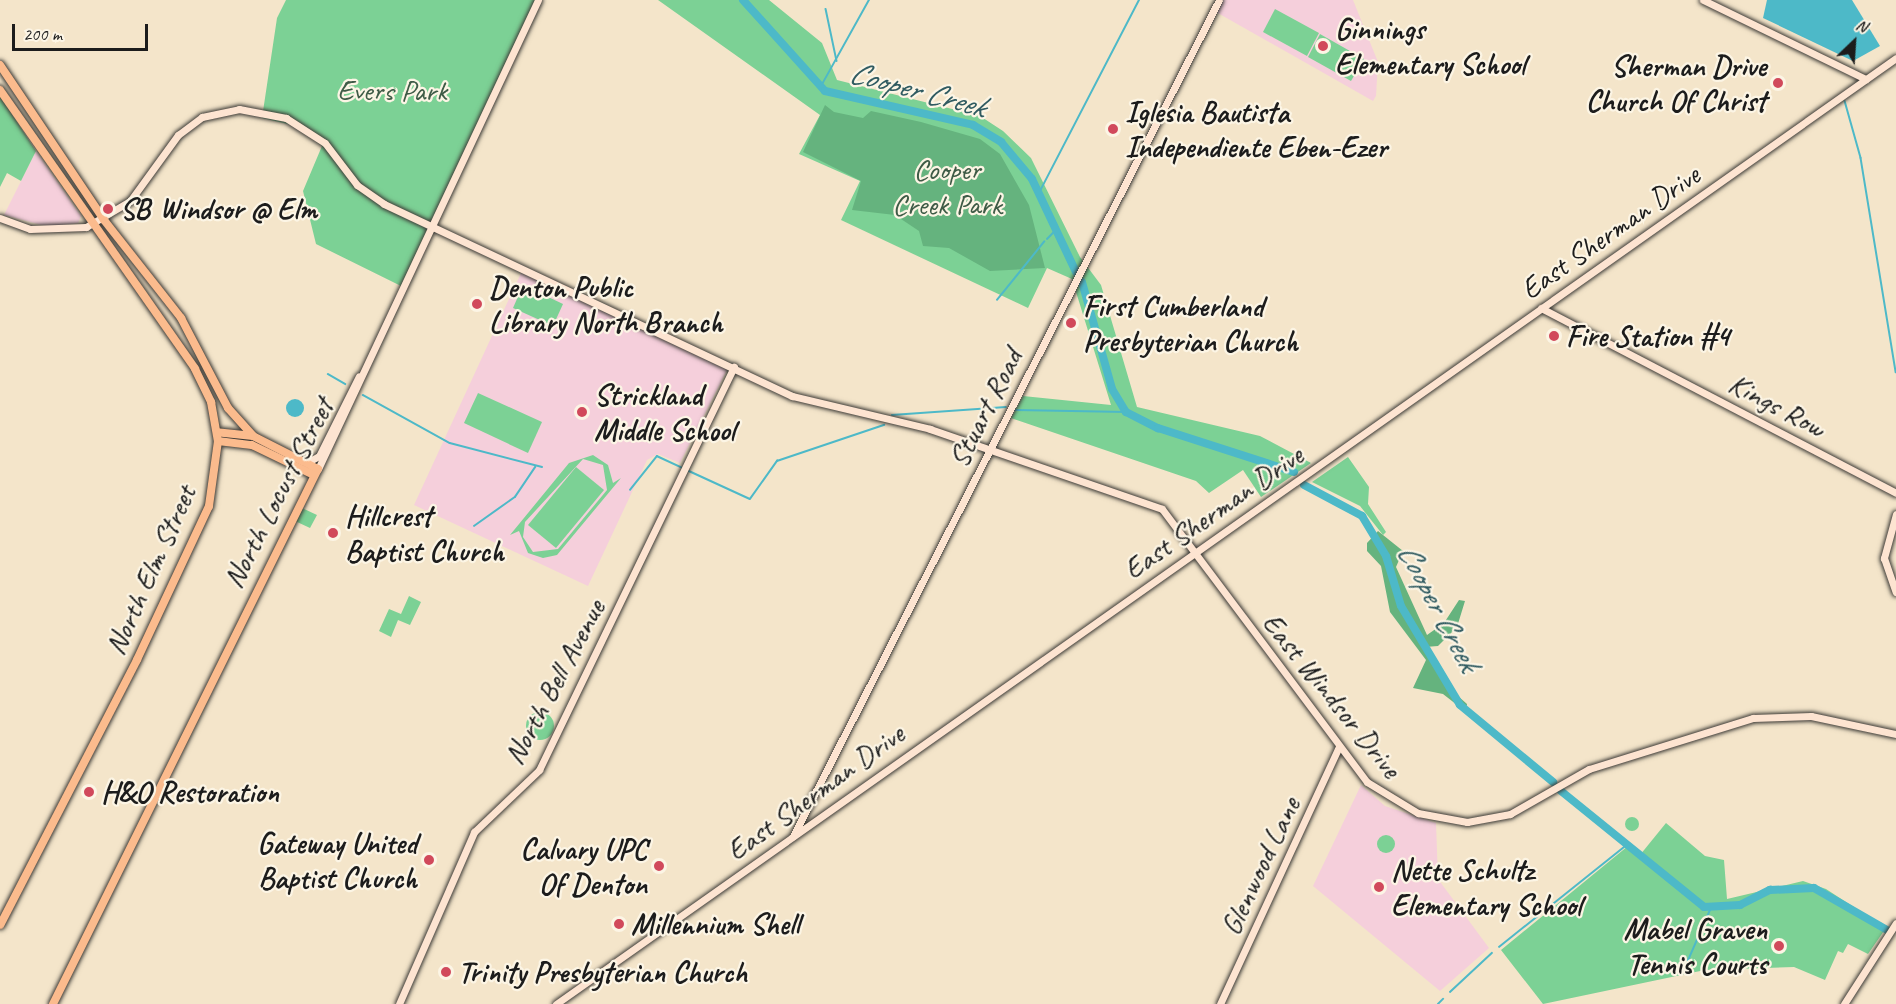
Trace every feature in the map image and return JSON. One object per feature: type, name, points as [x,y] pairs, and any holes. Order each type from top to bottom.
[{"type":"main road","points":[[0,65],[104,220],[181,318],[228,408],[253,436],[308,462],[316,472]]},
{"type":"main road","name":"North Elm Street","points":[[0,90],[92,225],[147,294],[195,369],[217,436],[209,506],[127,681],[0,925]]},
{"type":"main road","points":[[217,436],[253,436]]},
{"type":"main road","points":[[217,436],[252,445],[316,472]]},
{"type":"main road","name":"North Locust Street","points":[[53,1004],[316,472]]},
{"type":"street","name":"North Locust Street","points":[[316,472],[538,0]]},
{"type":"street","name":"Stuart Road","points":[[793,836],[813,791],[1218,0]]},
{"type":"street","points":[[1702,0],[1866,79]]},
{"type":"street","name":"East Sherman Drive","points":[[556,1004],[1896,58]]},
{"type":"street","name":"East Windsor Drive","points":[[0,218],[40,230],[92,225],[104,220],[139,192],[178,135],[202,117],[224,110],[286,118],[325,143],[369,196],[812,403],[990,448],[1162,509],[1339,746],[1388,799],[1411,811],[1467,822],[1510,814],[1589,769],[1724,724],[1803,716],[1896,734]]},
{"type":"street","name":"Kings Row","points":[[1540,308],[1896,493]]},
{"type":"street","points":[[308,462],[319,456],[366,365]]},
{"type":"street","name":"North Bell Avenue","points":[[399,1004],[471,838],[539,770],[734,367]]},
{"type":"street","points":[[1896,514],[1884,558],[1896,592]]},
{"type":"street","name":"Glenwood Lane","points":[[1220,1004],[1339,746]]},
{"type":"street","points":[[1845,1004],[1896,923]]},
{"type":"shaded area","name":"Ginnings Elementary School","points":[[1222,0],[1353,0],[1378,62],[1376,96],[1373,101],[1216,12]]},
{"type":"shaded area","points":[[36,151],[81,216],[78,223],[49,227],[4,215]]},
{"type":"shaded area","name":"Strickland Middle School","points":[[521,273],[727,370],[680,463],[658,454],[647,460],[588,586],[414,505]]},
{"type":"shaded area","name":"Nette Schultz Elementary School","points":[[1361,785],[1385,806],[1436,823],[1438,879],[1489,948],[1440,991],[1313,886]]},
{"type":"green space","name":"Evers Park","points":[[286,0],[535,0],[401,286],[316,244],[303,191],[322,146],[296,126],[262,118],[277,18]]},
{"type":"green space","name":"Cooper Creek Park","points":[[658,0],[769,0],[822,43],[837,80],[980,116],[1003,131],[1031,158],[1080,257],[1101,285],[1137,407],[1260,436],[1311,463],[1261,497],[1243,470],[1209,493],[1196,481],[1011,418],[1023,396],[1111,405],[1072,279],[1047,268],[1028,308],[841,220],[860,181],[799,154],[820,115]]},
{"type":"green space","points":[[1275,9],[1319,33],[1307,56],[1263,32]]},
{"type":"green space","points":[[1320,34],[1364,59],[1351,81],[1308,57]]},
{"type":"green space","points":[[0,96],[36,151],[21,181],[7,173],[0,187]]},
{"type":"green space","points":[[825,105],[834,112],[863,118],[871,111],[980,139],[1000,154],[1029,205],[1045,268],[990,271],[949,248],[923,246],[919,231],[895,215],[852,210],[861,181],[803,152]]},
{"type":"green space","points":[[523,285],[563,304],[553,326],[513,308]]},
{"type":"green space","points":[[478,393],[542,422],[528,453],[464,423]]},
{"type":"green space","points":[[593,455],[608,465],[613,483],[621,478],[557,555],[543,558],[528,553],[519,531],[510,535],[569,463]],"holes":[[[583,459],[603,465],[607,490],[558,549],[533,552],[523,537],[525,522]]]},
{"type":"green space","points":[[1348,457],[1369,487],[1368,504],[1386,532],[1383,535],[1360,506],[1312,482]]},
{"type":"green space","points":[[576,467],[604,490],[556,548],[528,525]]},
{"type":"green space","points":[[302,508],[317,515],[310,528],[295,521]]},
{"type":"green space","points":[[1378,531],[1403,551],[1396,567],[1427,635],[1444,623],[1459,600],[1465,601],[1457,627],[1438,646],[1425,647],[1450,689],[1467,704],[1466,712],[1443,694],[1413,688],[1426,660],[1390,612],[1381,566],[1367,551],[1367,543]]},
{"type":"green space","points":[[409,596],[421,602],[410,625],[398,620],[391,637],[379,631],[389,609],[401,614]]},
{"type":"green space","points":[[540,712],[550,716],[554,726],[550,736],[540,740],[530,736],[526,726],[530,716]]},
{"type":"green space","points":[[1629,817],[1635,817],[1639,824],[1635,831],[1629,831],[1625,827],[1625,821]]},
{"type":"green space","points":[[1666,823],[1705,856],[1724,860],[1727,899],[1803,881],[1826,889],[1886,928],[1868,954],[1848,944],[1843,953],[1838,951],[1825,980],[1794,967],[1705,970],[1543,1004],[1501,950],[1628,846],[1640,855]]},
{"type":"green space","points":[[1386,835],[1392,838],[1395,844],[1392,850],[1386,853],[1380,850],[1377,844],[1380,838]]},
{"type":"water","points":[[1767,0],[1852,0],[1880,46],[1853,61],[1763,18]]},
{"type":"water","points":[[295,399],[301,402],[304,408],[301,414],[295,417],[289,414],[286,408],[289,402]]},
{"type":"waterway","name":"Cooper Creek","points":[[743,0],[825,91],[973,125],[1001,142],[1032,179],[1076,272]]},
{"type":"waterway","points":[[820,88],[869,0]]},
{"type":"waterway","points":[[1039,193],[1139,0]]},
{"type":"waterway","points":[[826,9],[837,61]]},
{"type":"waterway","points":[[1845,101],[1861,158],[1896,372]]},
{"type":"waterway","points":[[1047,239],[1054,232]]},
{"type":"waterway","points":[[997,300],[1044,242]]},
{"type":"waterway","name":"Cooper Creek","points":[[1082,282],[1112,389],[1126,412],[1158,428],[1294,472]]},
{"type":"waterway","points":[[328,374],[345,384]]},
{"type":"waterway","points":[[363,395],[450,443],[542,467]]},
{"type":"waterway","points":[[892,415],[1006,407]]},
{"type":"waterway","points":[[1015,410],[1126,412]]},
{"type":"waterway","points":[[687,470],[750,499],[777,461],[884,425]]},
{"type":"waterway","points":[[630,490],[657,456],[683,468]]},
{"type":"waterway","points":[[474,526],[515,497],[535,467]]},
{"type":"waterway","name":"Cooper Creek","points":[[1304,485],[1362,516],[1386,556],[1401,606],[1460,705],[1553,782]]},
{"type":"waterway","name":"Cooper Creek","points":[[1561,791],[1704,907],[1740,905],[1770,890],[1814,888],[1887,930]]},
{"type":"waterway","points":[[1499,947],[1627,845]]},
{"type":"waterway","points":[[1683,972],[1710,910]]},
{"type":"waterway","points":[[1450,992],[1492,953]]},
{"type":"waterway","points":[[1438,1004],[1443,999]]},
{"type":"place","name":"Ginnings Elementary School","points":[[1323,46]]},
{"type":"place","name":"Sherman Drive Church Of Christ","points":[[1778,83]]},
{"type":"place","name":"Iglesia Bautista Independiente Eben-Ezer","points":[[1113,129]]},
{"type":"place","name":"SB Windsor @ Elm","points":[[108,209]]},
{"type":"place","name":"Denton Public Library North Branch","points":[[477,304]]},
{"type":"place","name":"First Cumberland Presbyterian Church","points":[[1071,323]]},
{"type":"place","name":"Fire Station #4","points":[[1554,336]]},
{"type":"place","name":"Strickland Middle School","points":[[582,412]]},
{"type":"place","name":"Hillcrest Baptist Church","points":[[333,533]]},
{"type":"place","name":"H&O Restoration","points":[[89,792]]},
{"type":"place","name":"Gateway United Baptist Church","points":[[429,860]]},
{"type":"place","name":"Calvary UPC Of Denton","points":[[659,866]]},
{"type":"place","name":"Nette Schultz Elementary School","points":[[1379,887]]},
{"type":"place","name":"Millennium Shell","points":[[619,924]]},
{"type":"place","name":"Mabel Graven Tennis Courts","points":[[1779,946]]},
{"type":"place","name":"Trinity Presbyterian Church","points":[[446,972]]}]
